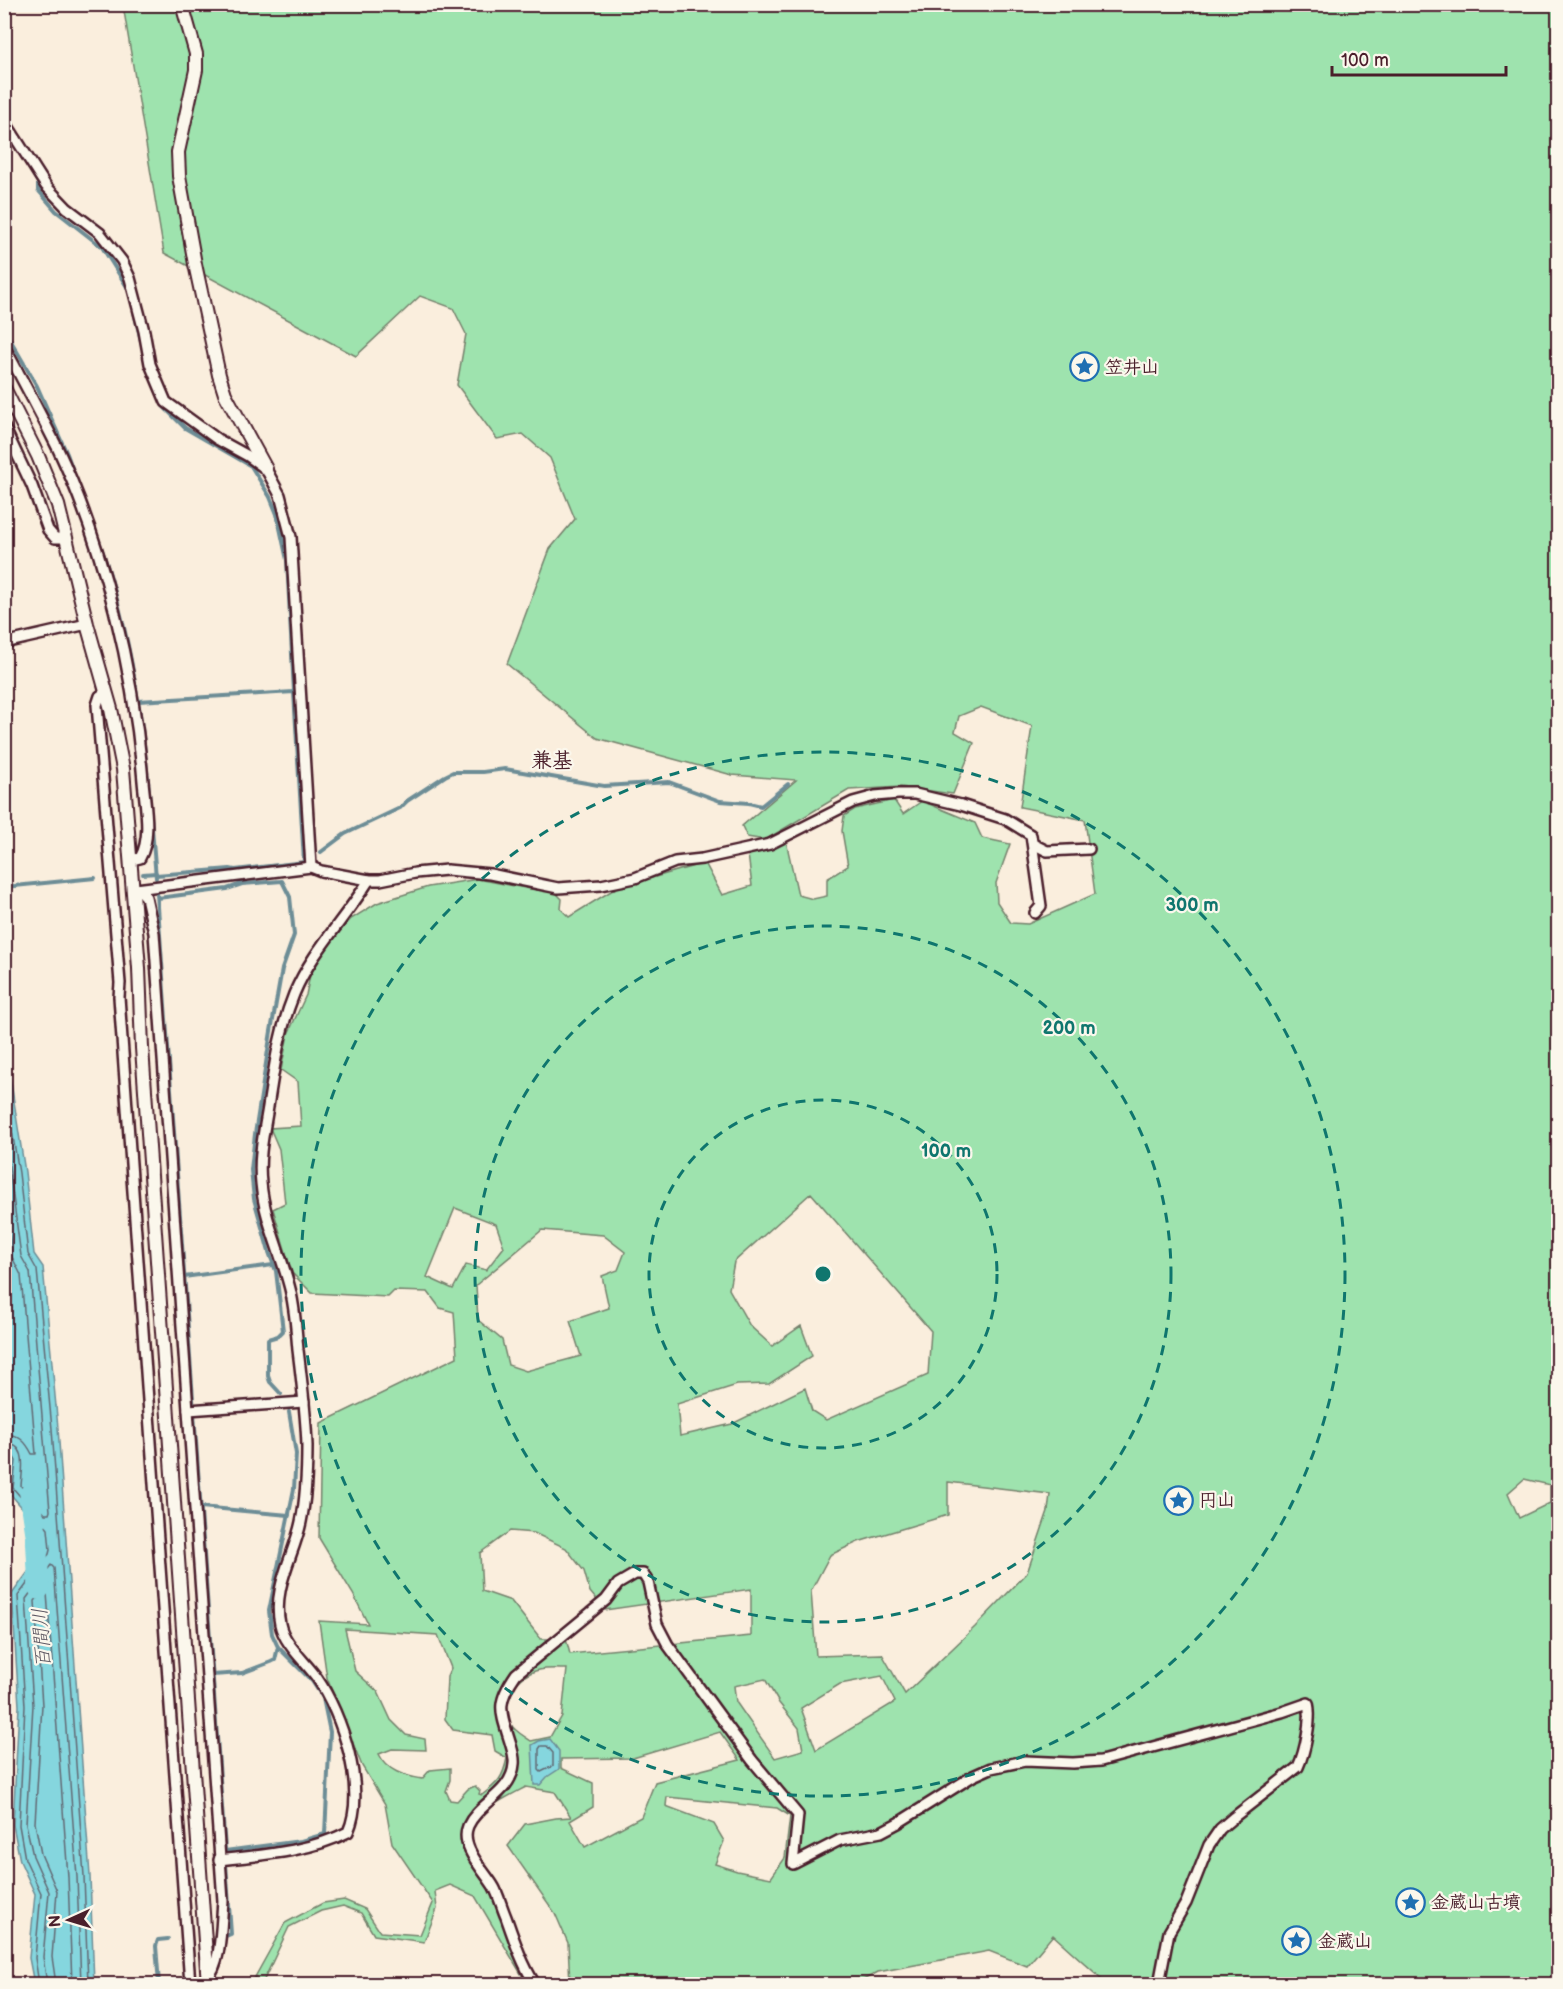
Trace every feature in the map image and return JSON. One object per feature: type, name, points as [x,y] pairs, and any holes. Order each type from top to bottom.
[{"type":"street","points":[[182,4],[196,54],[196,70],[178,152],[178,176],[185,217],[225,394],[280,495],[291,537],[310,867]]},
{"type":"street","points":[[6,123],[46,186],[67,208],[100,233],[122,261],[130,278],[150,364],[165,402],[217,439],[266,469]]},
{"type":"street","points":[[4,346],[62,458],[83,510],[106,582],[137,723],[147,830],[143,853],[140,858],[131,860]]},
{"type":"street","points":[[4,388],[38,456],[58,505],[106,692],[123,769],[131,860],[136,889],[142,1048],[208,1981]]},
{"type":"street","points":[[4,427],[32,486],[48,530],[55,538],[66,538]]},
{"type":"street","points":[[4,643],[87,624]]},
{"type":"street","points":[[106,692],[100,696],[97,705],[120,983],[119,997],[190,1984]]},
{"type":"street","points":[[136,889],[310,867],[369,880],[447,870],[490,873],[558,888],[614,884],[675,862],[702,859],[770,844],[853,802],[875,796],[915,794],[1005,819],[1031,835],[1041,906],[1035,913]]},
{"type":"street","points":[[1033,844],[1047,851],[1089,849]]},
{"type":"street","points":[[223,1859],[272,1853],[323,1842],[348,1832],[351,1824],[355,1793],[342,1726],[317,1678],[280,1628],[277,1612],[278,1596],[302,1520],[307,1448],[304,1402],[290,1287],[264,1203],[260,1167],[280,1034],[295,993],[313,957],[369,880]]},
{"type":"street","points":[[136,889],[146,897],[154,933],[192,1410],[223,1859],[223,1901],[216,1963],[208,1981]]},
{"type":"street","points":[[192,1410],[304,1402]]},
{"type":"street","points":[[536,1984],[514,1941],[495,1889],[470,1851],[467,1839],[468,1827],[508,1782],[513,1773],[514,1762],[502,1719],[501,1701],[505,1689],[516,1674],[606,1600],[618,1584],[635,1574],[643,1574],[648,1582],[657,1624],[668,1645],[752,1760],[798,1815],[793,1864],[840,1840],[890,1828],[973,1776],[991,1768],[1025,1761],[1073,1763],[1101,1761],[1272,1715],[1308,1703],[1310,1711],[1303,1757],[1298,1767],[1220,1829],[1209,1845],[1186,1903],[1169,1932],[1159,1984]]},
{"type":"green space","points":[[1470,4],[1480,11],[1493,10],[1503,5],[1558,5],[1558,1984],[1101,1984],[1103,1980],[1053,1935],[1027,1966],[989,1951],[878,1972],[856,1984],[570,1984],[568,1943],[555,1913],[508,1846],[525,1824],[571,1817],[555,1792],[526,1787],[493,1805],[477,1818],[469,1831],[469,1838],[473,1850],[499,1889],[540,1984],[527,1984],[475,1896],[450,1885],[435,1891],[437,1909],[424,1942],[374,1935],[361,1913],[343,1906],[321,1911],[289,1927],[262,1984],[246,1984],[255,1977],[285,1923],[323,1903],[344,1900],[365,1909],[380,1932],[420,1935],[433,1903],[392,1843],[385,1804],[362,1766],[327,1678],[319,1621],[368,1624],[353,1594],[319,1538],[321,1423],[457,1357],[454,1312],[440,1308],[428,1292],[394,1291],[388,1297],[312,1293],[292,1273],[273,1209],[285,1203],[279,1149],[270,1128],[301,1126],[298,1082],[281,1070],[288,1034],[306,995],[310,975],[326,947],[351,919],[377,903],[428,887],[478,879],[555,892],[562,899],[561,909],[569,917],[616,888],[705,863],[722,895],[752,886],[748,854],[772,848],[786,841],[798,895],[813,899],[827,896],[827,879],[848,866],[842,831],[844,816],[855,809],[894,800],[903,814],[922,801],[975,823],[982,838],[1010,844],[996,883],[997,902],[1011,923],[1028,924],[1095,894],[1085,820],[1020,807],[1032,726],[981,707],[959,716],[955,732],[974,743],[953,794],[901,787],[849,790],[765,840],[747,837],[742,826],[796,780],[732,775],[597,738],[507,664],[550,549],[575,519],[550,458],[523,434],[497,439],[457,385],[466,334],[453,308],[420,296],[356,356],[164,253],[123,5]],"holes":[[[811,1193],[931,1331],[928,1375],[826,1420],[812,1411],[805,1388],[732,1424],[680,1436],[677,1404],[737,1385],[769,1384],[812,1356],[801,1326],[772,1346],[750,1326],[729,1289],[734,1262]],[[455,1208],[496,1224],[504,1247],[486,1270],[466,1265],[453,1289],[427,1277]],[[542,1230],[603,1235],[625,1252],[618,1270],[602,1276],[609,1308],[570,1321],[581,1356],[526,1371],[508,1365],[502,1340],[478,1320],[476,1285]],[[1524,1479],[1550,1485],[1550,1503],[1519,1518],[1508,1493]],[[948,1482],[1050,1494],[1048,1511],[1027,1573],[905,1694],[882,1654],[816,1656],[811,1591],[830,1555],[858,1542],[948,1515]],[[510,1531],[534,1533],[566,1548],[584,1571],[590,1592],[605,1610],[751,1589],[751,1636],[570,1654],[566,1639],[541,1639],[511,1601],[482,1591],[480,1553]],[[345,1629],[438,1635],[451,1668],[447,1677],[445,1719],[453,1730],[492,1735],[495,1751],[507,1758],[504,1771],[496,1783],[482,1795],[475,1786],[468,1789],[457,1801],[450,1800],[446,1791],[450,1780],[450,1768],[430,1770],[422,1779],[397,1772],[382,1760],[379,1754],[392,1749],[426,1750],[425,1739],[406,1735],[391,1720],[378,1692],[355,1671]],[[542,1669],[567,1669],[562,1716],[550,1737],[531,1741],[510,1723],[506,1715],[507,1698],[511,1690],[524,1677]],[[882,1676],[895,1702],[816,1750],[801,1708],[840,1684]],[[765,1679],[779,1703],[799,1728],[803,1750],[775,1758],[736,1702],[734,1686]],[[720,1732],[740,1760],[655,1782],[641,1817],[585,1847],[570,1821],[593,1807],[593,1783],[561,1768],[561,1759],[633,1758]],[[667,1797],[777,1808],[790,1816],[785,1858],[771,1878],[715,1864],[724,1841],[714,1824],[666,1806]]]},
{"type":"water","points":[[1470,5],[1503,5],[1486,10]]},
{"type":"water","points":[[5,1044],[25,1172],[34,1254],[43,1267],[58,1428],[90,1876],[94,1984],[34,1984],[29,1958],[35,1894],[20,1861],[13,1825],[19,1706],[12,1594],[44,1550],[42,1531],[7,1490],[10,1461],[4,1453]]},
{"type":"water","points":[[550,1739],[559,1751],[559,1769],[540,1785],[534,1785],[532,1745]]},
{"type":"waterway","points":[[31,171],[38,183],[38,190],[56,211],[102,247],[129,290]]},
{"type":"waterway","points":[[134,312],[142,345]]},
{"type":"waterway","points":[[4,329],[37,386],[78,485]]},
{"type":"waterway","points":[[161,401],[163,406],[185,428],[251,466],[270,497],[277,514],[287,560],[294,692]]},
{"type":"waterway","points":[[93,525],[124,627],[137,697],[150,802]]},
{"type":"waterway","points":[[138,701],[294,692],[304,862]]},
{"type":"waterway","points":[[321,852],[345,834],[400,808],[407,801],[453,772],[505,769],[604,786],[669,782],[720,801],[761,806],[788,784]]},
{"type":"waterway","points":[[151,816],[156,878]]},
{"type":"waterway","points":[[156,875],[235,870],[305,862]]},
{"type":"waterway","points":[[143,874],[156,873]]},
{"type":"waterway","points":[[4,887],[95,878]]},
{"type":"waterway","points":[[158,898],[227,889],[242,884],[282,881],[290,897],[294,935],[282,969],[251,1170],[254,1199],[276,1271],[283,1331],[278,1336],[268,1339],[268,1376],[270,1382],[281,1394]]},
{"type":"waterway","points":[[157,893],[231,1934],[226,1936]]},
{"type":"waterway","points":[[184,1277],[273,1265]]},
{"type":"waterway","points":[[225,1851],[301,1841],[325,1834],[330,1732],[323,1698],[312,1681],[278,1647],[272,1634],[269,1611],[294,1489],[296,1454],[289,1412]]},
{"type":"waterway","name":"百間川","points":[[30,1494],[36,1534],[39,1589]]},
{"type":"waterway","points":[[201,1507],[289,1515]]},
{"type":"waterway","points":[[212,1675],[242,1673],[271,1662],[275,1660],[278,1647]]},
{"type":"waterway","points":[[159,1984],[156,1946],[158,1940],[168,1939]]},
{"type":"place","name":"笠井山","points":[[1084,367]]},
{"type":"place","name":"円山","points":[[1178,1500]]},
{"type":"place","name":"金蔵山古墳","points":[[1410,1902]]},
{"type":"place","name":"金蔵山","points":[[1297,1941]]},
{"type":"district","name":"兼基","points":[[552,760]]}]
